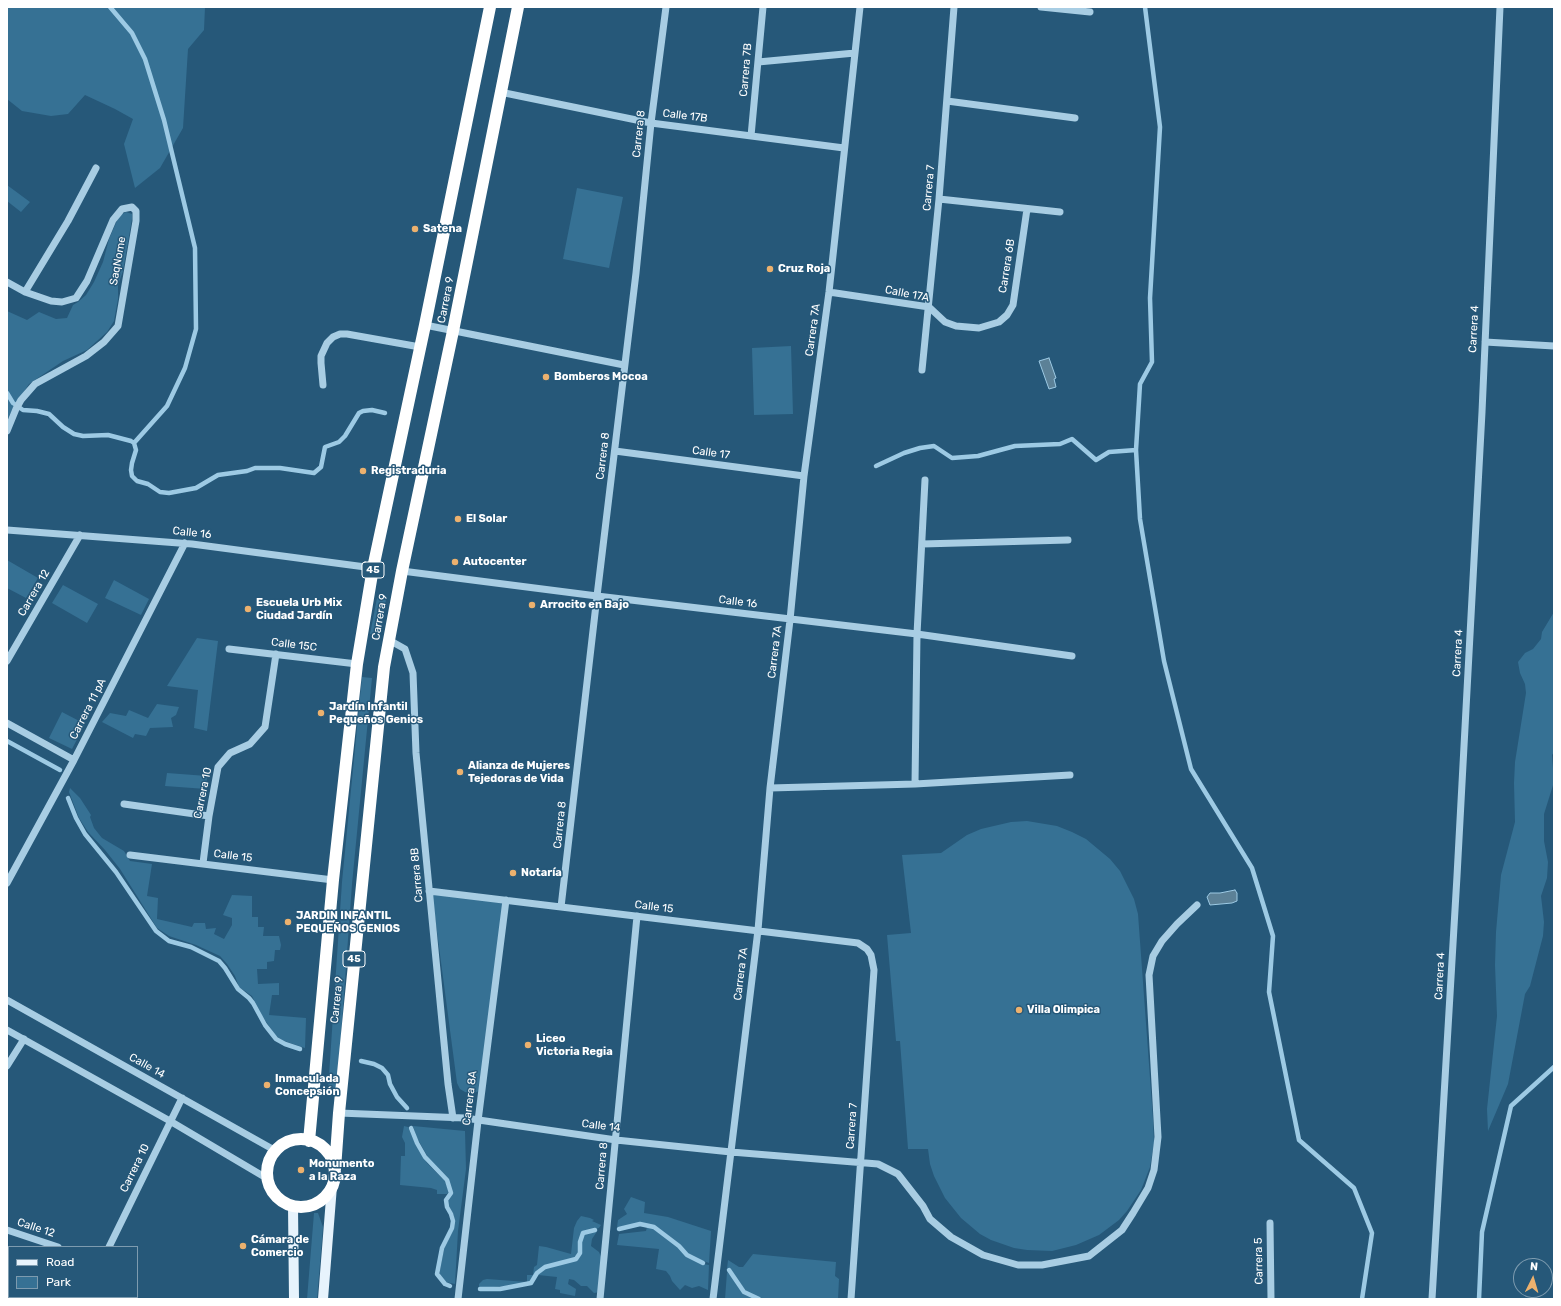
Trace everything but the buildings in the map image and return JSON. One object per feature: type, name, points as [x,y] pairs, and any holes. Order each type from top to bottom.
[{"type":"highway","name":"Carrera 9","points":[[309,1141],[333,880],[357,664],[373,568],[425,325],[490,7]]},
{"type":"highway","name":"Carrera 9","points":[[335,1169],[339,1113],[384,667],[402,571],[453,330],[518,7]]},
{"type":"highway","points":[[300,1140],[309,1141],[316,1143],[326,1151],[333,1161],[335,1178],[328,1195],[321,1201],[312,1206],[293,1206],[287,1204],[272,1191],[268,1179],[269,1164],[276,1151],[291,1142],[300,1140]]},
{"type":"main road","points":[[323,1299],[332,1186]]},
{"type":"main road","points":[[293,1206],[294,1299]]},
{"type":"street","name":"Carrera 8","points":[[562,907],[596,596],[615,451],[636,273],[651,123],[666,7]]},
{"type":"street","name":"Carrera 7B","points":[[751,136],[763,7]]},
{"type":"street","name":"Carrera 7A","points":[[713,1299],[758,930],[770,788],[790,620],[804,476],[830,292],[860,7]]},
{"type":"street","name":"Carrera 7","points":[[922,370],[939,199],[954,7]]},
{"type":"street","points":[[1041,7],[1090,12]]},
{"type":"street","name":"Carrera 4","points":[[1432,1299],[1458,868],[1485,342],[1500,7]]},
{"type":"street","points":[[758,62],[854,53]]},
{"type":"street","name":"Calle 17B","points":[[500,92],[651,123],[844,148]]},
{"type":"street","points":[[947,101],[1075,118]]},
{"type":"street","points":[[7,282],[25,292],[68,221],[96,168]]},
{"type":"street","points":[[939,199],[1060,212]]},
{"type":"street","name":"SaqNome","points":[[7,431],[21,400],[35,384],[86,356],[104,342],[118,326],[136,221],[136,211],[132,207],[122,209],[113,220],[87,281],[76,298],[62,302],[51,301],[25,292]]},
{"type":"street","name":"Carrera 6B","points":[[999,322],[1007,315],[1013,305],[1027,209]]},
{"type":"street","name":"Calle 17A","points":[[830,292],[929,307],[945,322],[956,326],[979,328],[999,322]]},
{"type":"street","points":[[425,325],[624,365]]},
{"type":"street","points":[[324,385],[320,363],[321,356],[327,343],[333,337],[340,334],[420,346]]},
{"type":"street","points":[[1485,342],[1554,346]]},
{"type":"street","name":"Calle 17","points":[[615,451],[804,476]]},
{"type":"street","points":[[915,784],[917,634],[925,480]]},
{"type":"street","name":"Calle 16","points":[[7,530],[185,543],[373,568]]},
{"type":"street","name":"Carrera 12","points":[[7,661],[80,535]]},
{"type":"street","points":[[922,544],[1068,540]]},
{"type":"street","name":"Carrera 11 pA","points":[[7,883],[74,760],[185,543]]},
{"type":"street","name":"Calle 16","points":[[402,571],[790,620],[917,634],[1072,656]]},
{"type":"street","name":"Carrera 8B","points":[[389,640],[405,649],[413,673],[416,753],[448,1084],[453,1118]]},
{"type":"street","name":"Calle 15C","points":[[229,649],[357,664]]},
{"type":"street","name":"Carrera 10","points":[[203,863],[209,816],[218,767],[230,754],[250,744],[266,727],[276,654]]},
{"type":"street","points":[[7,723],[74,760]]},
{"type":"street","points":[[770,788],[915,784],[1070,775]]},
{"type":"street","points":[[124,804],[209,816]]},
{"type":"street","name":"Calle 15","points":[[130,855],[333,880]]},
{"type":"street","name":"Calle 15","points":[[429,891],[858,943],[867,949],[871,956]]},
{"type":"street","name":"Carrera 8A","points":[[458,1299],[478,1121],[506,900]]},
{"type":"street","name":"Calle 14","points":[[339,1113],[465,1118],[616,1140],[731,1152],[878,1164],[898,1174],[923,1206],[930,1219],[951,1237],[983,1255],[1018,1265],[1042,1265],[1089,1256],[1122,1230],[1148,1188],[1154,1170],[1158,1137],[1149,975],[1153,956],[1162,941],[1197,905]]},
{"type":"street","name":"Carrera 8","points":[[600,1299],[637,916]]},
{"type":"street","name":"Carrera 7","points":[[851,1299],[874,970],[871,956]]},
{"type":"street","name":"Calle 14","points":[[7,1000],[276,1151]]},
{"type":"street","points":[[7,1030],[170,1121],[268,1179]]},
{"type":"street","points":[[7,1066],[24,1039]]},
{"type":"street","name":"Carrera 10","points":[[109,1246],[182,1098]]},
{"type":"street","name":"Carrera 5","points":[[1270,1224],[1271,1299]]},
{"type":"street","name":"Calle 12","points":[[7,1230],[55,1246]]},
{"type":"green space","points":[[7,7],[205,7],[204,30],[188,49],[183,128],[160,168],[135,188],[124,144],[133,119],[85,95],[68,114],[51,116],[22,111],[7,99]]},
{"type":"green space","points":[[7,185],[30,202],[21,212],[7,201]]},
{"type":"green space","points":[[577,188],[623,197],[609,268],[563,259]]},
{"type":"green space","points":[[126,212],[132,214],[132,219],[123,271],[118,285],[118,299],[114,321],[107,332],[87,350],[63,361],[29,384],[12,410],[7,421],[7,311],[27,320],[39,312],[56,319],[67,318],[73,305],[86,295],[94,282],[103,262],[109,239],[119,216]]},
{"type":"green space","points":[[791,346],[793,414],[754,415],[752,348]]},
{"type":"green space","points":[[7,560],[38,578],[26,598],[7,588]]},
{"type":"green space","points":[[114,580],[149,599],[141,615],[105,598]]},
{"type":"green space","points":[[63,585],[98,604],[87,623],[52,603]]},
{"type":"green space","points":[[377,598],[386,600],[380,635],[370,634]]},
{"type":"green space","points":[[1554,612],[1554,752],[1552,755],[1554,782],[1544,814],[1544,841],[1548,862],[1547,878],[1541,896],[1544,922],[1543,936],[1530,986],[1525,994],[1508,1084],[1488,1131],[1487,1109],[1497,1016],[1495,965],[1496,932],[1501,875],[1515,822],[1515,762],[1526,693],[1525,684],[1520,673],[1518,662],[1525,653],[1533,649],[1541,639],[1542,632]]},
{"type":"green space","points":[[197,638],[218,641],[207,731],[194,728],[198,690],[167,686]]},
{"type":"green space","points":[[362,677],[372,678],[352,884],[337,1091],[328,1090],[342,882]]},
{"type":"green space","points":[[157,704],[179,707],[176,715],[171,718],[173,727],[150,728],[146,736],[135,734],[133,738],[102,722],[110,713],[126,716],[129,710],[148,718]]},
{"type":"green space","points":[[62,712],[85,724],[72,749],[49,738]]},
{"type":"green space","points":[[167,773],[207,776],[206,789],[165,786]]},
{"type":"green space","points":[[70,788],[80,798],[91,815],[90,817],[94,828],[102,838],[124,851],[130,861],[152,864],[147,896],[158,898],[157,919],[192,927],[194,923],[205,923],[206,929],[216,928],[214,934],[224,939],[232,925],[232,918],[223,915],[232,895],[252,896],[252,917],[258,917],[258,927],[264,927],[263,936],[279,936],[281,945],[280,950],[275,950],[274,961],[267,962],[267,969],[257,969],[258,984],[279,983],[279,995],[272,995],[269,1015],[306,1018],[305,1048],[284,1041],[276,1036],[262,1016],[252,996],[239,987],[235,976],[220,956],[196,945],[169,936],[157,928],[120,869],[88,832],[79,818],[69,792]]},
{"type":"green space","name":"Villa Olimpica","points":[[1027,821],[1057,826],[1086,839],[1110,859],[1120,871],[1134,899],[1138,914],[1153,1119],[1154,1143],[1150,1167],[1141,1190],[1127,1211],[1119,1220],[1099,1235],[1076,1245],[1052,1251],[1014,1248],[991,1240],[980,1234],[961,1218],[945,1198],[934,1176],[930,1164],[928,1149],[908,1149],[900,1041],[896,1041],[887,935],[911,933],[902,855],[941,853],[967,835],[981,829],[1011,822]]},
{"type":"green space","points":[[432,894],[504,902],[482,1088],[477,1092],[465,1092],[460,1089],[457,1083]]},
{"type":"green space","points":[[404,1126],[408,1127],[415,1143],[427,1163],[445,1181],[449,1192],[447,1194],[437,1194],[437,1190],[431,1188],[400,1185],[401,1156],[405,1156],[405,1143],[402,1137]]},
{"type":"green space","points":[[413,1126],[465,1131],[466,1169],[458,1231],[455,1284],[445,1282],[440,1275],[444,1249],[454,1226],[454,1216],[448,1201],[452,1193],[448,1178],[429,1159],[417,1138]]},
{"type":"green space","points":[[631,1197],[645,1202],[644,1213],[668,1217],[711,1231],[709,1263],[688,1255],[680,1245],[654,1226],[640,1223],[617,1227],[618,1220],[627,1214],[624,1209]]},
{"type":"green space","points":[[314,1213],[318,1213],[323,1227],[317,1299],[307,1299]]},
{"type":"green space","points":[[581,1216],[590,1218],[594,1220],[592,1221],[601,1225],[599,1228],[583,1232],[579,1241],[580,1252],[575,1258],[545,1266],[536,1272],[530,1282],[508,1286],[479,1288],[479,1284],[483,1280],[487,1279],[527,1282],[527,1275],[533,1275],[534,1267],[537,1265],[539,1246],[571,1254],[574,1228]]},
{"type":"green space","points":[[647,1227],[654,1229],[677,1246],[686,1256],[703,1264],[709,1265],[708,1290],[699,1286],[692,1288],[685,1285],[680,1290],[666,1271],[656,1269],[659,1249],[617,1245],[619,1234],[646,1231]]},
{"type":"green space","points":[[598,1230],[592,1239],[591,1246],[599,1252],[604,1264],[601,1292],[594,1293],[587,1286],[581,1286],[574,1280],[569,1279],[568,1284],[576,1289],[575,1296],[560,1293],[560,1290],[555,1289],[557,1277],[538,1275],[545,1268],[576,1260],[581,1253],[581,1242],[584,1234]]},
{"type":"green space","points":[[753,1254],[836,1262],[835,1276],[839,1279],[838,1299],[764,1299],[757,1297],[746,1291],[730,1269],[727,1269],[728,1260],[739,1267],[743,1267]]},
{"type":"green space","points":[[727,1272],[735,1280],[744,1294],[754,1299],[725,1299]]},
{"type":"shaded area","points":[[1049,358],[1056,378],[1054,379],[1056,387],[1049,389],[1039,361]]},
{"type":"shaded area","points":[[1235,890],[1237,893],[1237,901],[1232,903],[1210,905],[1207,897],[1210,893]]},
{"type":"waterway","points":[[110,7],[132,33],[145,59],[164,120],[195,248],[196,329],[185,368],[167,406],[134,443]]},
{"type":"waterway","points":[[1145,7],[1160,127],[1150,298],[1152,362],[1140,384],[1136,450],[1140,519],[1164,661],[1191,769],[1252,868],[1273,936],[1269,992],[1299,1140],[1354,1188],[1372,1233],[1362,1299]]},
{"type":"waterway","points":[[7,393],[13,403],[23,410],[49,414],[63,427],[74,434],[83,436],[108,435],[131,441],[134,443],[136,450],[132,463],[132,476],[137,481],[148,484],[160,492],[169,493],[196,488],[218,475],[247,471],[255,468],[280,468],[314,473],[321,467],[325,447],[339,442],[345,436],[359,413],[372,410],[385,413]]},
{"type":"waterway","points":[[876,466],[904,453],[920,448],[934,446],[952,458],[978,456],[1015,446],[1060,444],[1072,439],[1096,460],[1109,452],[1136,450]]},
{"type":"waterway","points":[[7,741],[60,770]]},
{"type":"waterway","points":[[68,798],[76,818],[85,834],[116,872],[156,931],[169,941],[191,947],[219,961],[238,989],[253,1003],[265,1025],[276,1039],[300,1049]]},
{"type":"waterway","points":[[361,1061],[374,1064],[382,1068],[388,1075],[390,1084],[397,1097],[407,1108]]},
{"type":"waterway","points":[[1479,1299],[1482,1232],[1511,1106],[1554,1067]]},
{"type":"waterway","points":[[411,1128],[425,1157],[447,1180],[451,1193],[446,1200],[447,1207],[453,1221],[452,1228],[442,1248],[437,1274],[445,1284],[450,1286]]},
{"type":"waterway","points":[[619,1229],[640,1224],[654,1227],[679,1246],[687,1255],[703,1263]]},
{"type":"waterway","points":[[480,1289],[500,1289],[531,1283],[537,1273],[545,1267],[576,1259],[580,1253],[580,1242],[583,1233],[595,1230]]},
{"type":"waterway","points":[[729,1270],[744,1292],[759,1299]]},
{"type":"place","name":"Satena","points":[[415,229]]},
{"type":"place","name":"Cruz Roja","points":[[770,269]]},
{"type":"place","name":"Bomberos Mocoa","points":[[546,377]]},
{"type":"place","name":"Registraduria","points":[[363,471]]},
{"type":"place","name":"El Solar","points":[[458,519]]},
{"type":"place","name":"Autocenter","points":[[455,562]]},
{"type":"place","name":"Arrocito en Bajo","points":[[532,605]]},
{"type":"place","name":"Escuela Urb Mix Ciudad Jardín","points":[[248,609]]},
{"type":"place","name":"Jardín Infantil Pequeños Genios","points":[[321,713]]},
{"type":"place","name":"Alianza de Mujeres Tejedoras de Vida","points":[[460,772]]},
{"type":"place","name":"Notaría","points":[[513,873]]},
{"type":"place","name":"JARDIN INFANTIL PEQUEÑOS GENIOS","points":[[288,922]]},
{"type":"place","name":"Villa Olimpica","points":[[1019,1010]]},
{"type":"place","name":"Liceo Victoria Regia","points":[[528,1045]]},
{"type":"place","name":"Inmaculada Concepsión","points":[[267,1085]]},
{"type":"place","name":"Monumento a la Raza","points":[[301,1170]]},
{"type":"place","name":"Cámara de Comercio","points":[[243,1246]]}]
